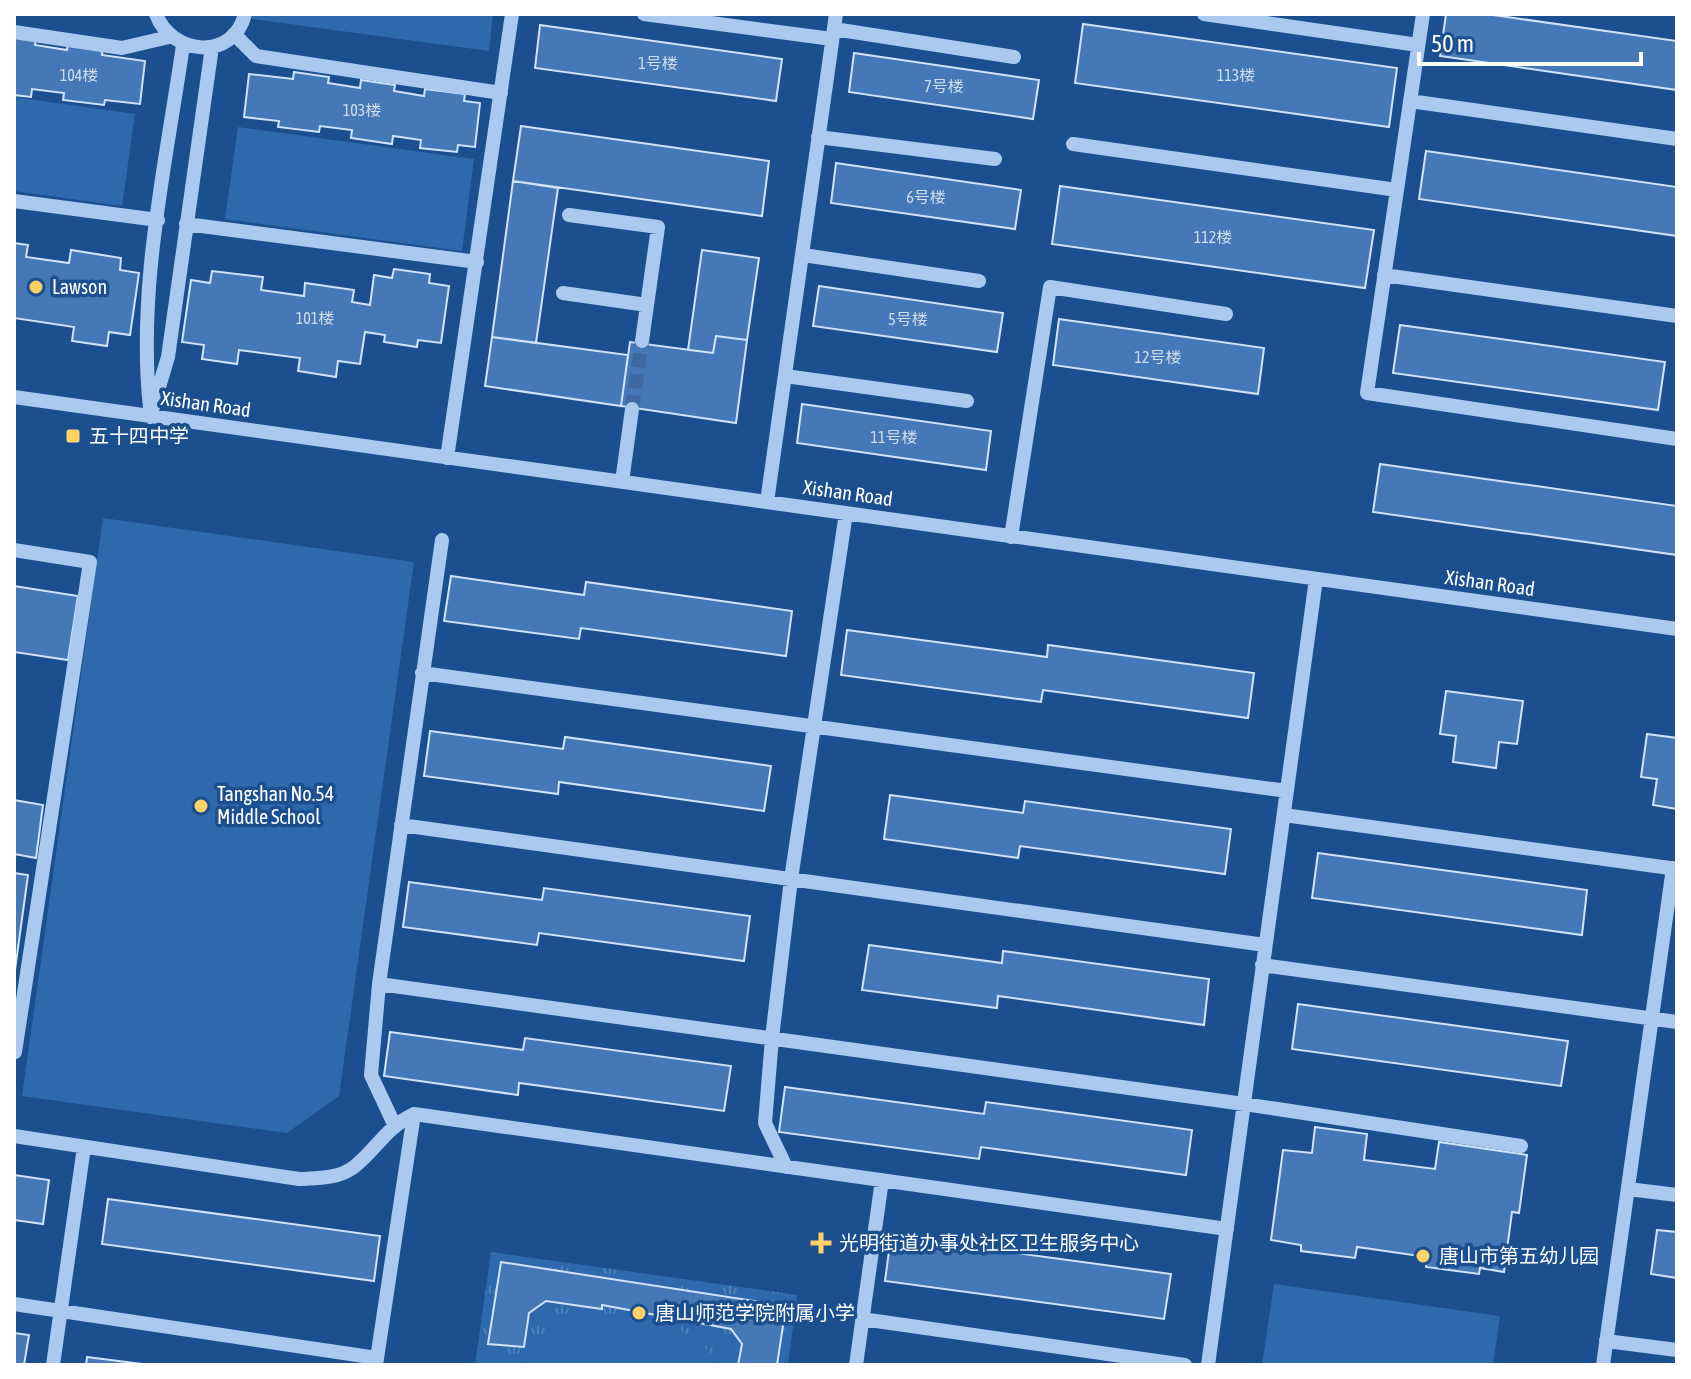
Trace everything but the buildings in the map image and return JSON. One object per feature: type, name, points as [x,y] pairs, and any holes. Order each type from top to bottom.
[{"type":"street","points":[[156,14],[169,37],[183,45],[212,47],[234,34],[245,14]]},
{"type":"street","points":[[447,458],[512,14]]},
{"type":"street","points":[[644,14],[834,28],[1014,57]]},
{"type":"street","points":[[1204,14],[1418,45]]},
{"type":"street","points":[[1423,14],[1367,393],[1677,439]]},
{"type":"street","points":[[767,502],[834,28]]},
{"type":"street","points":[[14,32],[122,48],[169,37]]},
{"type":"street","points":[[234,34],[256,56],[501,93]]},
{"type":"street","points":[[150,417],[144,353],[158,220],[183,45]]},
{"type":"street","points":[[150,417],[168,357],[212,47]]},
{"type":"street","points":[[1410,101],[1677,139]]},
{"type":"street","points":[[818,137],[995,159]]},
{"type":"street","points":[[1073,144],[1397,190]]},
{"type":"street","points":[[14,201],[158,220]]},
{"type":"street","points":[[569,215],[658,227],[642,341]]},
{"type":"street","points":[[186,224],[477,262]]},
{"type":"street","points":[[803,255],[979,281]]},
{"type":"street","points":[[1384,275],[1677,316]]},
{"type":"street","points":[[1011,537],[1050,287],[1226,314]]},
{"type":"street","points":[[563,293],[647,305]]},
{"type":"street","points":[[785,376],[967,401]]},
{"type":"street","name":"Xishan Road","points":[[14,397],[1677,629]]},
{"type":"street","points":[[622,482],[632,409]]},
{"type":"street","points":[[786,1167],[765,1123],[772,1038],[791,879],[846,513]]},
{"type":"street","points":[[394,1124],[371,1075],[379,984],[442,540]]},
{"type":"street","points":[[14,550],[90,562],[15,1052]]},
{"type":"street","points":[[1208,1365],[1316,579]]},
{"type":"street","points":[[422,673],[1287,791]]},
{"type":"street","points":[[1284,815],[1675,868],[1603,1365]]},
{"type":"street","points":[[401,825],[1265,945]]},
{"type":"street","points":[[1262,965],[1677,1022]]},
{"type":"street","points":[[379,984],[1244,1104],[1521,1146]]},
{"type":"street","points":[[14,1136],[299,1179],[333,1177],[353,1168],[394,1124],[414,1114],[1227,1229]]},
{"type":"street","points":[[14,1304],[377,1362],[414,1114]]},
{"type":"street","points":[[53,1365],[84,1147]]},
{"type":"street","points":[[856,1365],[882,1180]]},
{"type":"street","points":[[1628,1189],[1677,1195]]},
{"type":"street","points":[[862,1319],[1185,1365]]},
{"type":"street","points":[[1606,1341],[1677,1350]]},
{"type":"green space","points":[[253,14],[493,14],[489,51],[252,19]]},
{"type":"green space","points":[[14,97],[135,114],[122,206],[14,191]]},
{"type":"green space","points":[[238,127],[474,159],[462,251],[225,219]]},
{"type":"green space","name":"Tangshan No.54 Middle School","points":[[103,518],[414,562],[339,1096],[287,1133],[22,1096]]},
{"type":"green space","name":"唐山师范学院附属小学","points":[[491,1252],[797,1295],[788,1365],[475,1365]]},
{"type":"green space","points":[[1274,1284],[1500,1316],[1493,1365],[1262,1365]]},
{"type":"green space","points":[[625,1314],[678,1329],[701,1344],[721,1365],[522,1365],[554,1334],[595,1318]]},
{"type":"tunnel","points":[[632,409],[642,341]]},
{"type":"place","name":"Lawson","points":[[36,287]]},
{"type":"place","name":"五十四中学","points":[[73,436]]},
{"type":"place","name":"Tangshan No.54 Middle School","points":[[201,806]]},
{"type":"place","name":"光明街道办事处社区卫生服务中心","points":[[821,1243]]},
{"type":"place","name":"唐山市第五幼儿园","points":[[1423,1256]]},
{"type":"place","name":"唐山师范学院附属小学","points":[[639,1313]]}]
